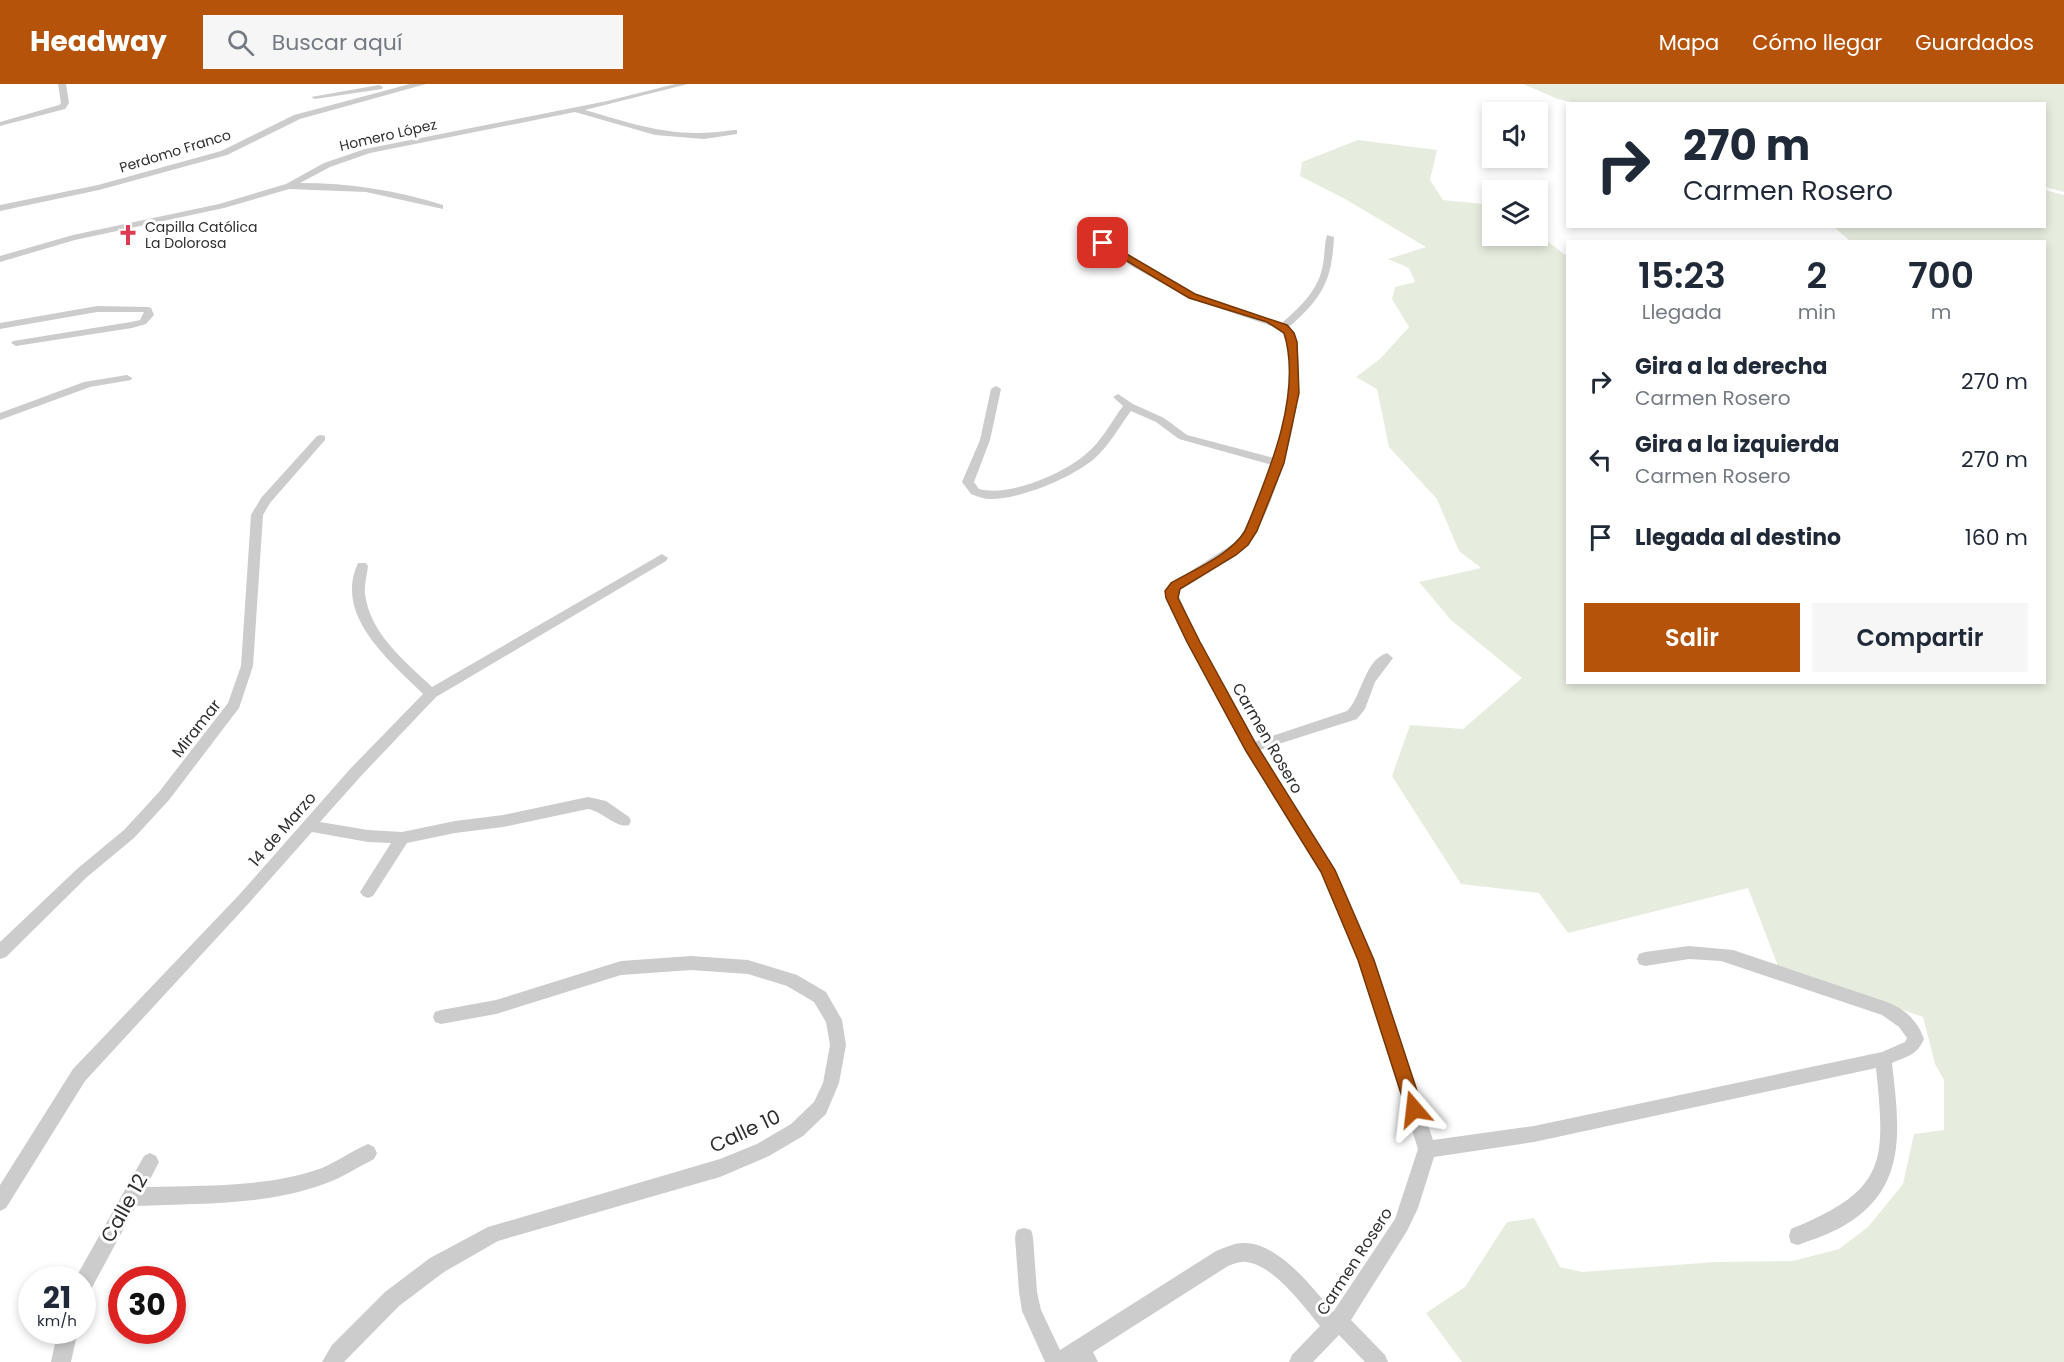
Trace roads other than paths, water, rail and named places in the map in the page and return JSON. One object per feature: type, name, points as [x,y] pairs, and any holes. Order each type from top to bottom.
[{"type":"street","points":[[0,124],[62,107],[65,103],[62,84]]},
{"type":"street","name":"Perdomo Franco","points":[[0,208],[99,187],[224,153],[297,117],[396,89],[422,84]]},
{"type":"street","name":"Homero López","points":[[0,259],[73,238],[221,206],[289,186],[327,165],[368,151],[577,110],[684,84]]},
{"type":"street","points":[[315,97],[376,86],[396,89]]},
{"type":"street","points":[[577,110],[655,133],[704,137],[734,132]]},
{"type":"street","points":[[289,186],[392,193],[440,207]]},
{"type":"street","points":[[1103,243],[1192,296],[1284,327],[1318,293],[1326,279],[1330,237]]},
{"type":"street","points":[[0,326],[49,316],[107,309],[148,310],[149,315],[143,322],[132,326],[16,343]]},
{"type":"street","name":"Carmen Rosero","points":[[1284,327],[1292,342],[1294,393],[1269,491],[1244,543],[1176,586],[1171,591],[1172,598],[1193,642],[1251,748],[1327,870],[1369,967],[1427,1149],[1409,1208],[1401,1225],[1336,1324],[1299,1362]]},
{"type":"street","points":[[0,417],[88,384],[127,378]]},
{"type":"street","points":[[996,389],[985,440],[968,482],[969,488],[976,494],[987,496],[1012,493],[1081,463],[1094,453],[1130,406]]},
{"type":"street","points":[[1118,397],[1130,406],[1160,420],[1183,437],[1278,463]]},
{"type":"street","name":"Miramar","points":[[0,952],[82,873],[129,834],[164,796],[234,705],[247,666],[257,515],[265,501],[321,438]]},
{"type":"street","name":"14 de Marzo","points":[[0,1202],[79,1075],[431,694],[662,558]]},
{"type":"street","points":[[362,566],[359,592],[362,611],[372,631],[431,694]]},
{"type":"street","points":[[1251,748],[1352,715],[1358,709],[1369,680],[1387,658]]},
{"type":"street","points":[[308,826],[368,836],[402,838],[455,827],[503,821],[588,803],[601,805],[624,821]]},
{"type":"street","points":[[368,892],[402,838]]},
{"type":"street","points":[[1427,1149],[1534,1134],[1883,1059],[1911,1047],[1917,1039],[1914,1029],[1887,1009],[1764,966],[1709,951],[1682,951],[1645,959]]},
{"type":"street","name":"Calle 10","points":[[332,1362],[339,1352],[392,1299],[437,1265],[494,1233],[720,1168],[763,1150],[797,1130],[819,1108],[831,1083],[838,1045],[834,1020],[820,997],[791,980],[748,967],[691,963],[621,968],[496,1007],[441,1017]]},
{"type":"street","points":[[1798,1236],[1841,1217],[1874,1189],[1887,1166],[1891,1139],[1883,1059]]},
{"type":"street","points":[[131,1197],[207,1194],[283,1186],[323,1176],[368,1153]]},
{"type":"street","name":"Calle 12","points":[[93,1266],[150,1162]]},
{"type":"street","points":[[1024,1237],[1028,1292],[1032,1311],[1057,1362],[1084,1356],[1223,1258],[1242,1252],[1257,1254],[1274,1264],[1378,1362]]},
{"type":"street","points":[[61,1362],[65,1344]]},
{"type":"place","name":"Capilla Católica La Dolorosa","points":[[128,235]]}]
